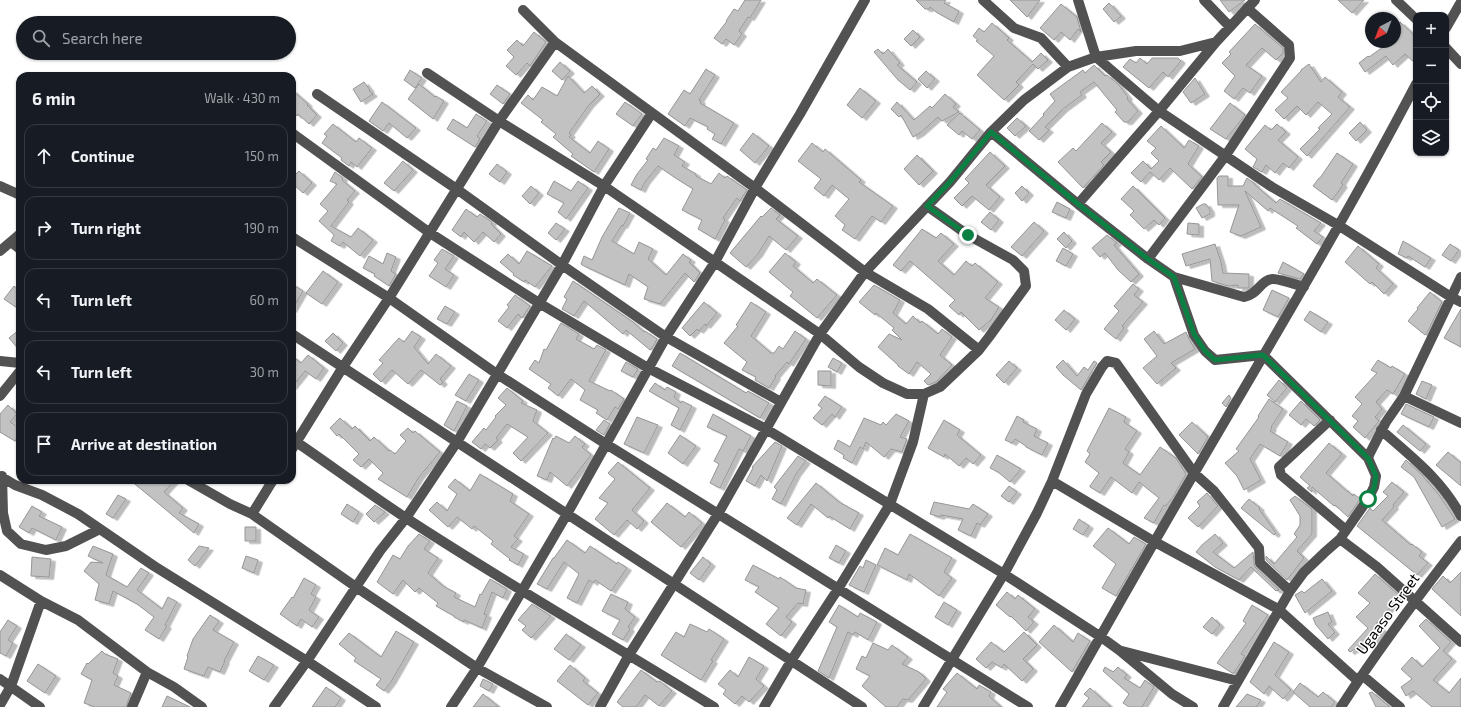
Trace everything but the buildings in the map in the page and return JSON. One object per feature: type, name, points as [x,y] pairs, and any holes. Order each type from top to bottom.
[{"type":"street","points":[[451,707],[477,668],[567,514],[666,337],[715,262],[755,188],[800,114],[865,0]]},
{"type":"street","points":[[983,0],[1014,28],[1042,38],[1068,68]]},
{"type":"street","points":[[1078,0],[1096,57],[1159,111],[1272,187],[1338,225],[1461,302]]},
{"type":"street","points":[[1204,0],[1230,27]]},
{"type":"street","points":[[1078,204],[1159,111],[1216,42],[1255,0]]},
{"type":"street","points":[[1396,0],[1413,16]]},
{"type":"street","points":[[1449,23],[1461,2]]},
{"type":"street","points":[[1148,259],[1226,155],[1290,58],[1289,45],[1247,8]]},
{"type":"street","points":[[523,10],[556,42],[755,188],[865,272],[928,309],[979,350]]},
{"type":"street","points":[[296,438],[389,298],[500,121],[556,42]]},
{"type":"street","points":[[600,707],[629,655],[718,514],[820,334],[865,272],[950,182],[991,132],[1024,100],[1068,68],[1096,57],[1136,51],[1180,51],[1216,42]]},
{"type":"street","points":[[1449,51],[1461,64]]},
{"type":"street","points":[[427,74],[604,186],[820,334],[859,367],[883,383],[906,394],[924,394],[940,387],[979,350],[1026,286],[1024,271],[1014,260],[968,235],[927,206]]},
{"type":"street","points":[[1060,707],[1194,473],[1304,287],[1384,146],[1413,90]]},
{"type":"street","points":[[317,94],[458,190],[562,265],[666,337],[782,402]]},
{"type":"street","points":[[274,707],[307,661],[356,587],[406,518],[457,442],[562,265],[604,186],[652,113]]},
{"type":"street","points":[[991,132],[1078,204],[1148,259],[1174,277],[1244,297],[1251,296],[1265,281],[1273,279],[1304,287]]},
{"type":"street","points":[[296,136],[430,233],[539,303],[648,368],[766,429],[1004,574],[1101,637],[1172,694],[1193,707]]},
{"type":"street","points":[[0,186],[16,193]]},
{"type":"street","points":[[0,194],[16,193]]},
{"type":"street","points":[[0,251],[16,238]]},
{"type":"street","points":[[296,240],[389,298],[497,374],[606,444],[1028,707]]},
{"type":"street","points":[[11,242],[16,246]]},
{"type":"street","points":[[1174,277],[1194,334],[1205,351],[1215,360],[1263,355]]},
{"type":"street","points":[[1368,458],[1381,430],[1404,396],[1461,277]]},
{"type":"street","points":[[296,337],[862,707]]},
{"type":"street","points":[[1223,707],[1278,609],[1304,572],[1340,540],[1362,509],[1374,488],[1376,476],[1368,458],[1263,355]]},
{"type":"street","points":[[923,707],[1004,574],[1037,513],[1052,481],[1086,394],[1107,361],[1116,363],[1194,473],[1214,491],[1260,548],[1260,563],[1290,591]]},
{"type":"street","points":[[0,362],[16,363]]},
{"type":"street","points":[[0,396],[16,377]]},
{"type":"street","points":[[764,707],[791,660],[890,504],[913,442],[924,394]]},
{"type":"street","points":[[1404,396],[1461,423]]},
{"type":"street","points":[[1330,420],[1279,467],[1282,475],[1346,530]]},
{"type":"street","points":[[1381,430],[1437,480],[1453,501],[1461,516]]},
{"type":"street","points":[[296,445],[406,518],[522,591],[714,707]]},
{"type":"street","points":[[1,476],[3,513],[7,531],[21,544],[46,550],[66,546],[100,529]]},
{"type":"street","points":[[1,476],[15,485],[42,495],[78,514],[154,566],[307,661],[376,707]]},
{"type":"street","points":[[1052,481],[1155,542],[1278,609],[1360,678],[1400,707]]},
{"type":"street","points":[[195,484],[230,504],[252,514],[356,587],[477,668],[547,707]]},
{"type":"street","points":[[252,514],[271,484]]},
{"type":"street","points":[[1340,540],[1377,566],[1461,642]]},
{"type":"street","name":"Ugaaso Street","points":[[1341,707],[1416,600],[1461,541]]},
{"type":"street","points":[[0,575],[41,601],[78,620],[147,672],[174,687],[202,707]]},
{"type":"street","points":[[0,705],[11,686],[41,601]]},
{"type":"street","points":[[1119,650],[1238,681]]},
{"type":"street","points":[[132,707],[147,672]]},
{"type":"street","points":[[0,680],[40,707]]},
{"type":"route","points":[[968,235],[927,206],[950,182],[991,132],[1078,204],[1148,259],[1174,277],[1194,334],[1205,351],[1215,360],[1263,355],[1368,458],[1376,476],[1374,488],[1368,499]]}]
